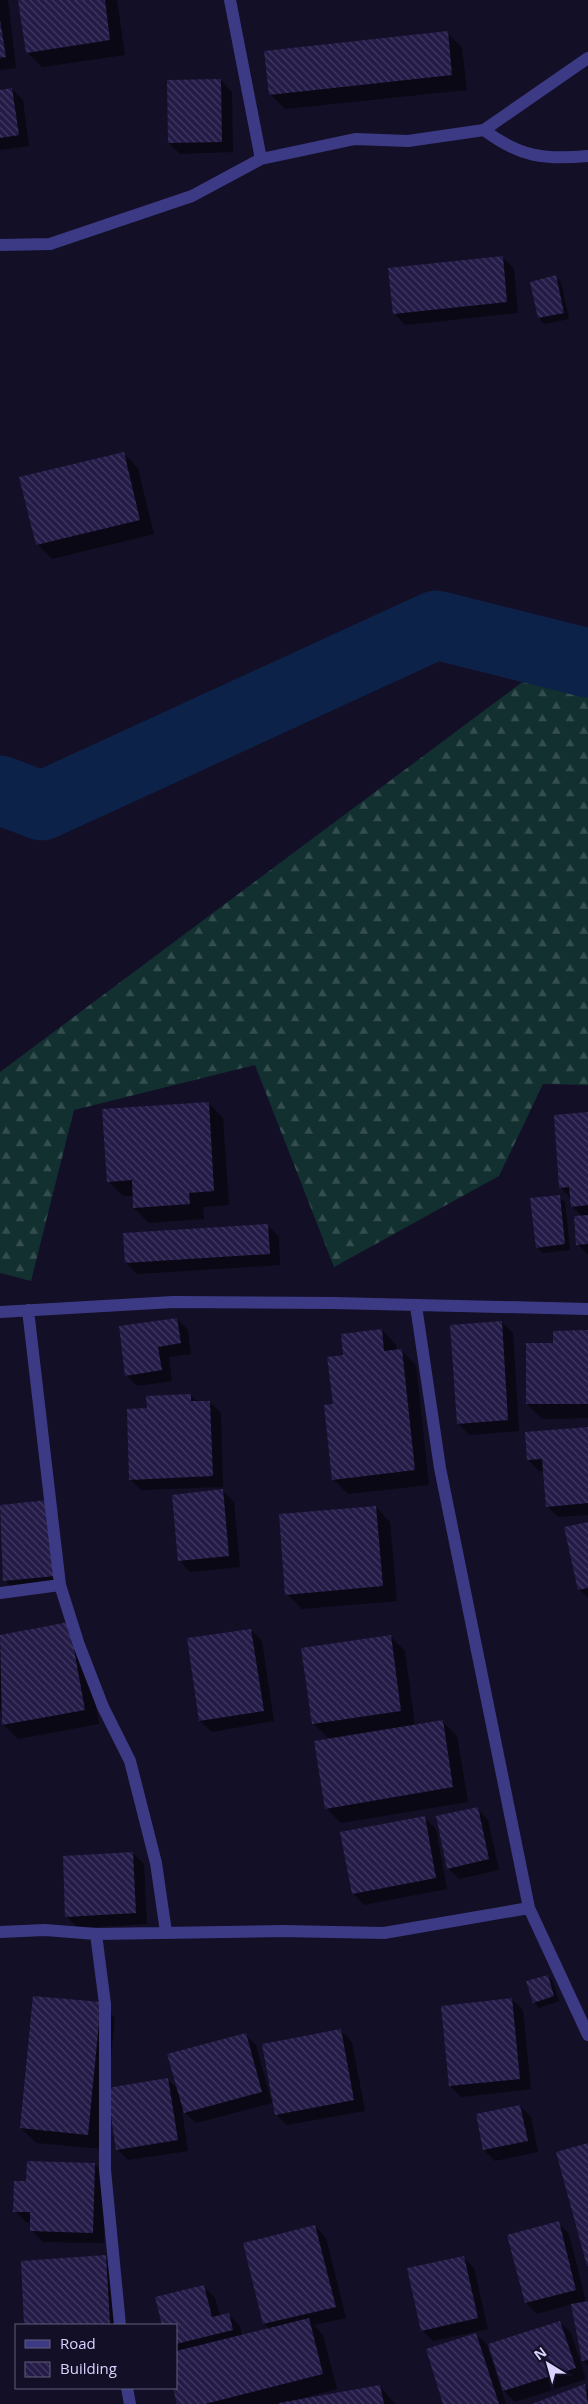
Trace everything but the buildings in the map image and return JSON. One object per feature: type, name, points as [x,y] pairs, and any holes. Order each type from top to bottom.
[{"type":"street","points":[[230,0],[261,159]]},
{"type":"street","points":[[0,245],[50,244],[192,196],[261,159],[355,139],[408,141],[484,130],[588,58]]},
{"type":"street","points":[[484,130],[505,146],[537,157],[561,159],[588,156]]},
{"type":"street","points":[[0,1312],[173,1302],[334,1303],[588,1309]]},
{"type":"street","points":[[416,1306],[440,1468],[529,1908],[588,2035]]},
{"type":"street","points":[[28,1310],[60,1584],[82,1654],[103,1707],[130,1761],[156,1863],[166,1932]]},
{"type":"street","points":[[0,1594],[60,1584]]},
{"type":"street","points":[[0,1932],[45,1930],[96,1934],[166,1932],[384,1933],[529,1908]]},
{"type":"street","points":[[96,1934],[105,2004],[105,2170],[120,2324]]},
{"type":"street","points":[[127,2389],[130,2404]]},
{"type":"green space","points":[[588,633],[588,1085],[543,1084],[499,1176],[334,1267],[255,1065],[74,1110],[31,1281],[0,1273],[0,1072]]},
{"type":"waterway","points":[[0,790],[42,806],[436,625],[588,663]]}]
